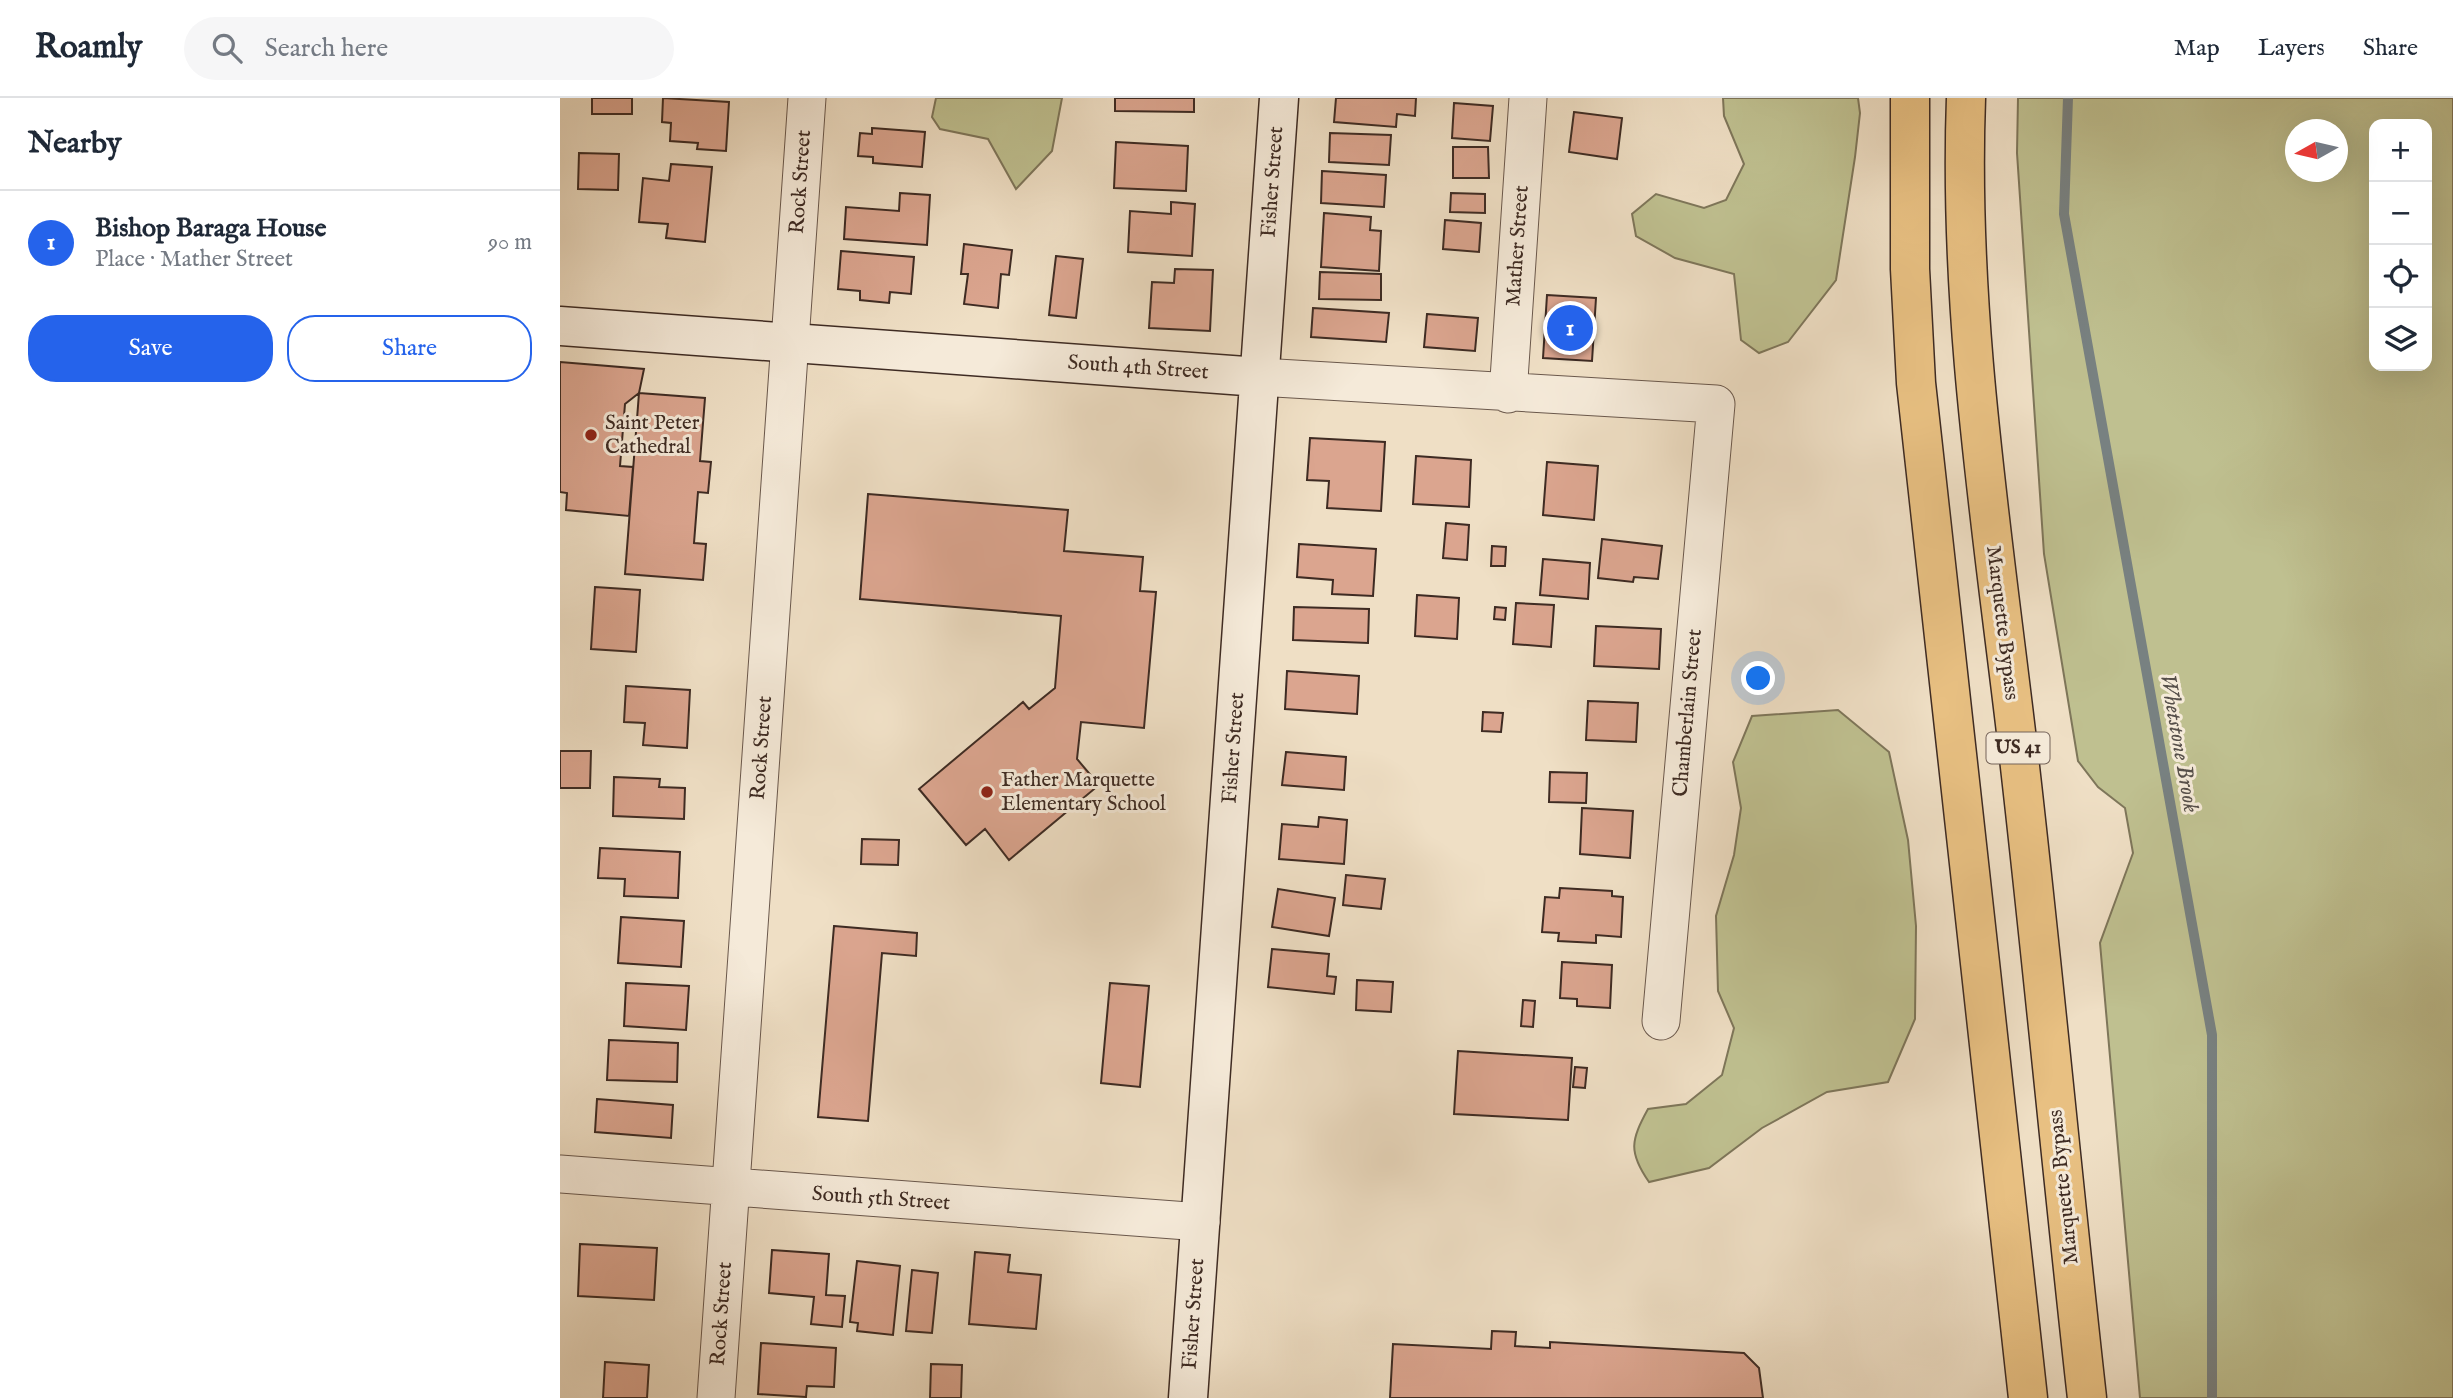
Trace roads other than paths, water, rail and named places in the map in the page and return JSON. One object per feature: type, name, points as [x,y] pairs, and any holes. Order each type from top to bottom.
[{"type":"highway","name":"US 41","points":[[1910,98],[1910,256],[1916,383],[2028,1398]]},
{"type":"highway","name":"Marquette Bypass","points":[[1966,98],[1964,226],[1978,428],[2023,789],[2087,1398]]},
{"type":"street","name":"Rock Street","points":[[716,1398],[807,98]]},
{"type":"street","name":"Fisher Street","points":[[1188,1398],[1279,98]]},
{"type":"street","name":"Mather Street","points":[[1508,394],[1528,98]]},
{"type":"street","name":"South 4th Street","points":[[560,326],[1508,394],[1716,404]]},
{"type":"street","name":"Chamberlain Street","points":[[1661,1021],[1716,404]]},
{"type":"street","name":"South 5th Street","points":[[560,1174],[1201,1222]]},
{"type":"waterway","name":"Whetstone Brook","points":[[2068,98],[2064,214],[2212,1035],[2212,1398]]},
{"type":"place","name":"Bishop Baraga House","points":[[1570,328]]},
{"type":"place","name":"Saint Peter Cathedral","points":[[591,435]]},
{"type":"place","name":"Father Marquette Elementary School","points":[[987,792]]}]
